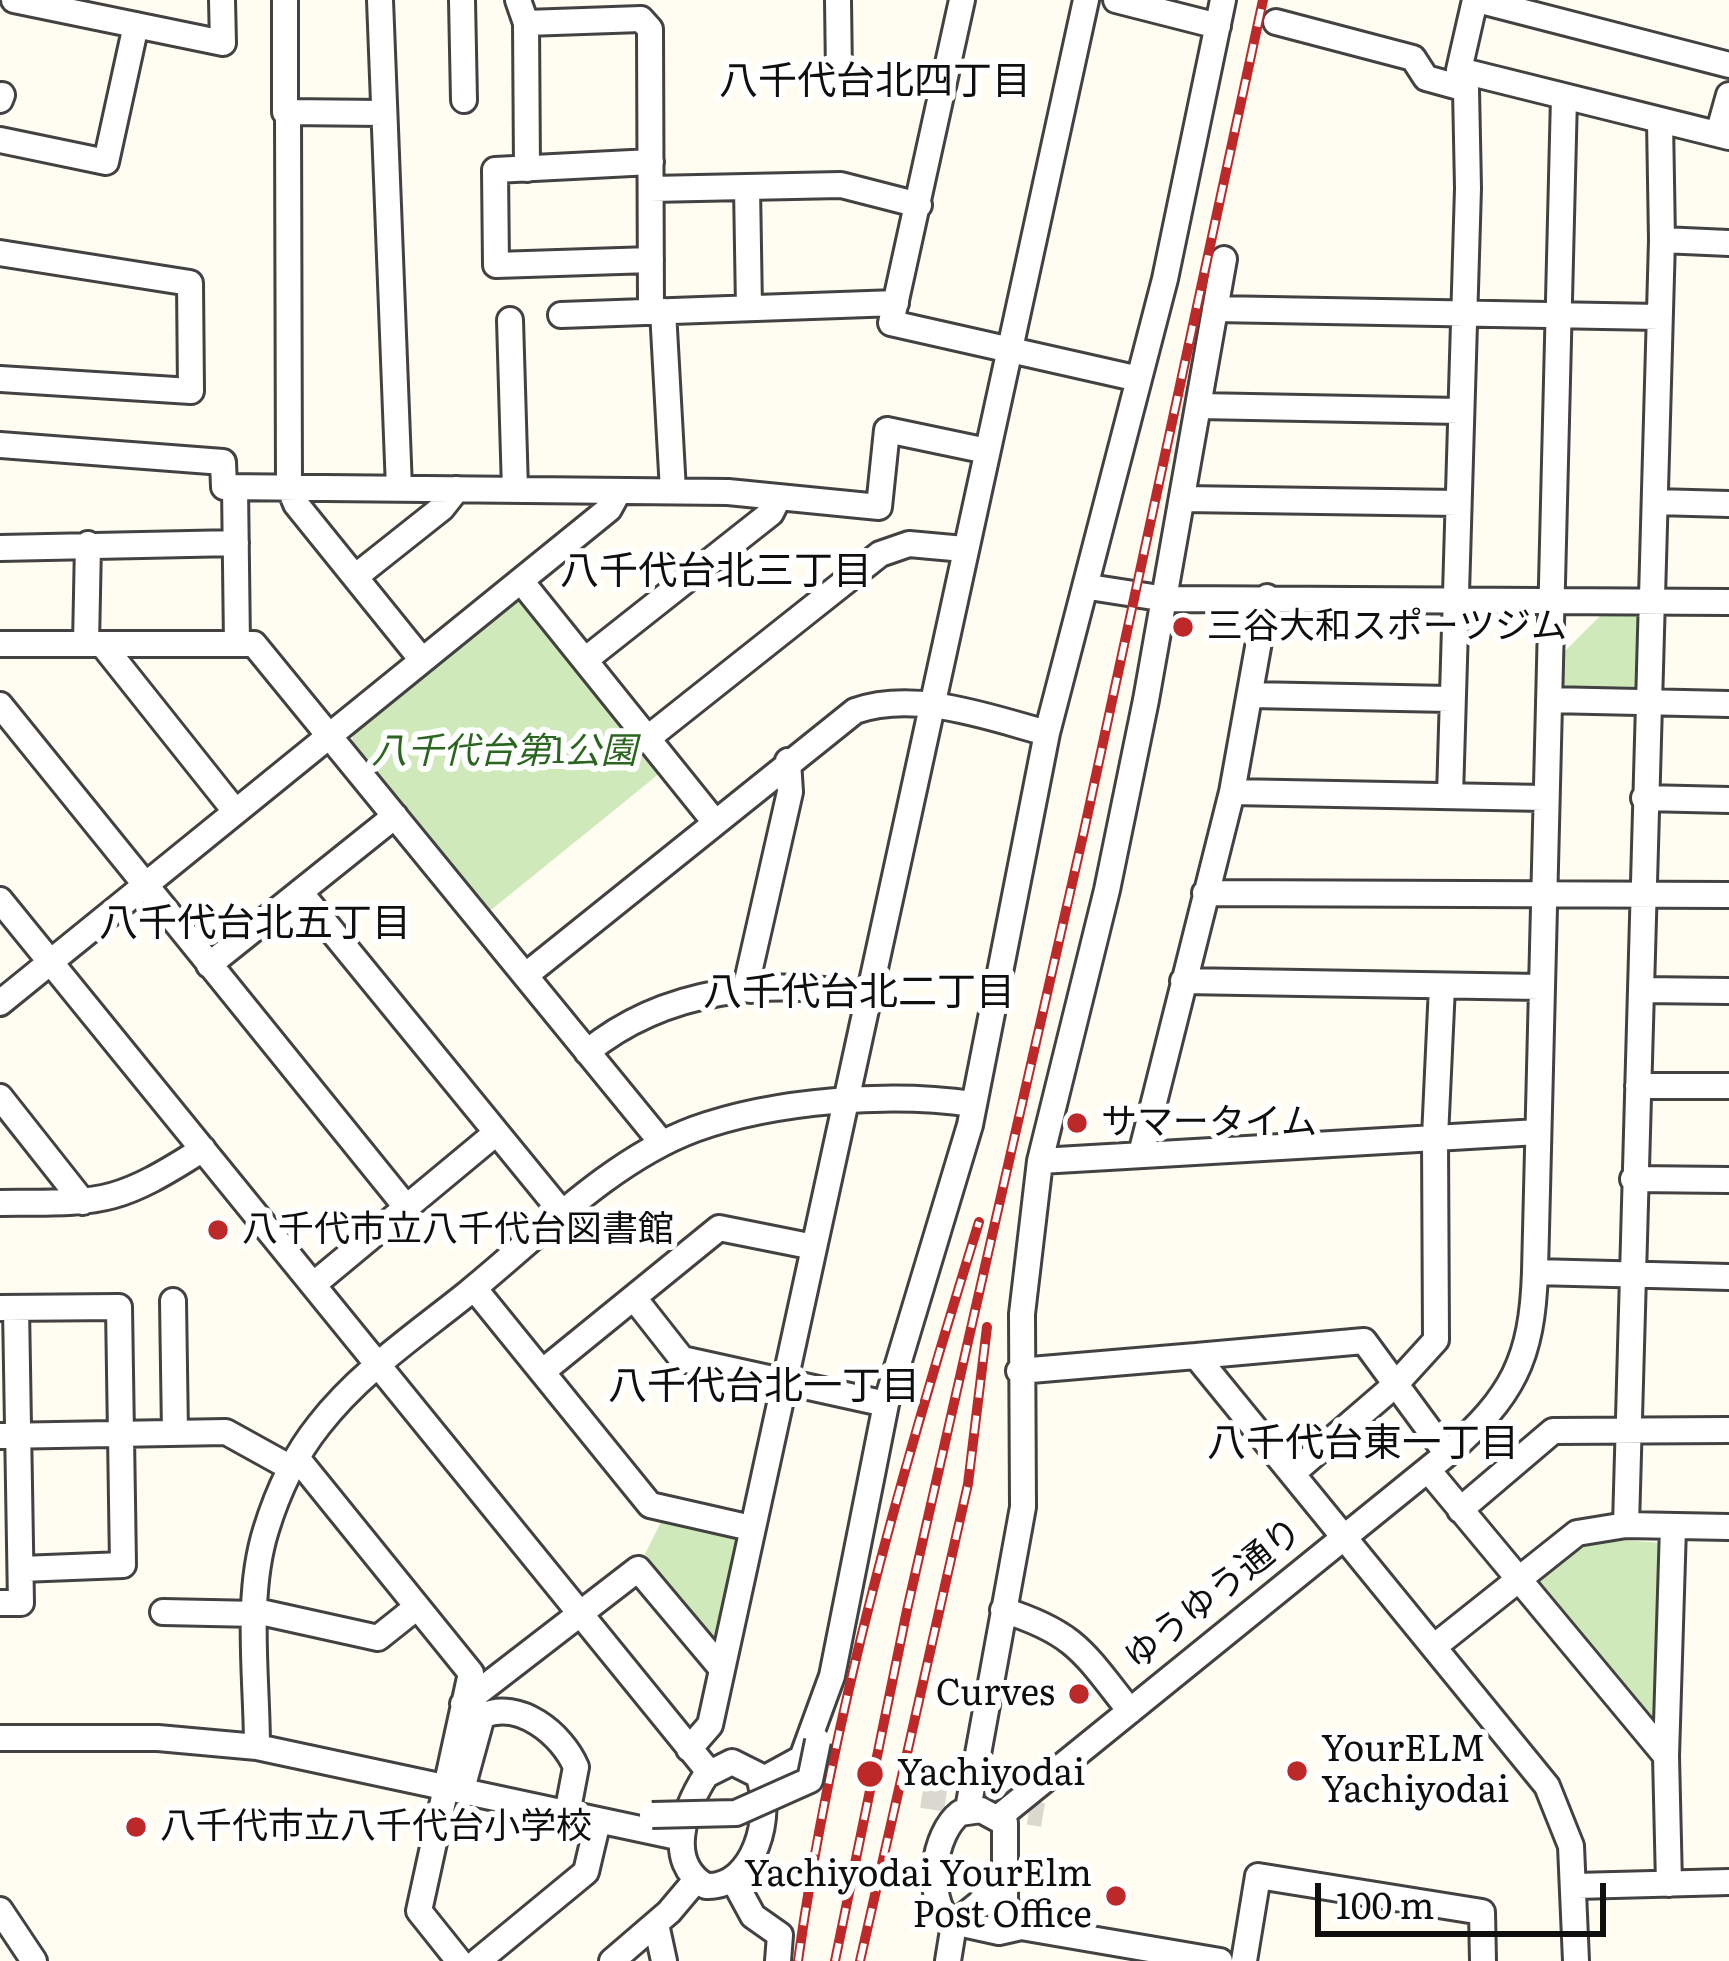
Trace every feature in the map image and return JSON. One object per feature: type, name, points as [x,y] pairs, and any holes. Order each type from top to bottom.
[{"type":"street","points":[[14,0],[223,43],[222,0]]},
{"type":"street","points":[[285,0],[289,487],[422,660]]},
{"type":"street","points":[[380,0],[399,488]]},
{"type":"street","points":[[462,0],[464,100]]},
{"type":"street","points":[[838,0],[839,74]]},
{"type":"street","points":[[962,0],[891,323],[1139,379]]},
{"type":"street","points":[[689,1749],[710,1725],[1086,0]]},
{"type":"street","points":[[1116,0],[1218,26]]},
{"type":"street","points":[[760,1781],[802,1758],[832,1676],[886,1404],[974,1104],[1047,733],[1089,587],[1139,379],[1223,0]]},
{"type":"street","points":[[1450,796],[1463,312],[1462,80],[1476,0],[1729,65]]},
{"type":"street","points":[[527,169],[522,12],[641,19],[650,28],[651,260],[673,491]]},
{"type":"street","points":[[1276,22],[1413,58],[1426,78],[1564,97],[1724,136],[1729,95]]},
{"type":"street","points":[[0,140],[106,162],[136,25]]},
{"type":"street","name":"ゆうゆう通り","points":[[999,1817],[1438,1462],[1509,1390],[1526,1354],[1535,1272],[1564,97]]},
{"type":"street","points":[[288,112],[385,112]]},
{"type":"street","points":[[1626,1525],[1629,1275],[1662,240],[1660,121]]},
{"type":"street","points":[[651,162],[495,170],[496,265],[651,260]]},
{"type":"street","points":[[651,189],[841,185],[919,205]]},
{"type":"street","points":[[747,187],[749,308]]},
{"type":"street","points":[[1662,240],[1729,243]]},
{"type":"street","points":[[0,253],[190,283],[191,391],[0,379]]},
{"type":"street","points":[[1220,1961],[1021,1927],[999,1932],[954,1924],[937,1905],[934,1884],[946,1828],[968,1809],[1024,1508],[1019,1371],[1040,1161],[1107,890],[1166,599],[1224,259]]},
{"type":"street","points":[[561,315],[896,303]]},
{"type":"street","points":[[1215,309],[1659,317]]},
{"type":"street","points":[[510,320],[514,490]]},
{"type":"street","points":[[1199,406],[1460,410]]},
{"type":"street","points":[[0,445],[223,462],[224,487],[673,491],[879,508],[886,430],[988,451]]},
{"type":"street","points":[[235,487],[237,644]]},
{"type":"street","points":[[355,577],[442,508],[457,489]]},
{"type":"street","points":[[0,1003],[609,509],[619,491]]},
{"type":"street","points":[[585,660],[771,513],[779,497]]},
{"type":"street","points":[[1183,500],[1458,503]]},
{"type":"street","points":[[1655,502],[1729,503]]},
{"type":"street","points":[[0,548],[236,543]]},
{"type":"street","points":[[88,544],[94,644],[235,811]]},
{"type":"street","points":[[648,738],[880,554],[909,544],[964,549]]},
{"type":"street","points":[[521,580],[714,820]]},
{"type":"street","points":[[1089,587],[1166,599],[1729,602]]},
{"type":"street","points":[[1141,1154],[1232,792],[1267,597]]},
{"type":"street","points":[[0,644],[254,644],[662,1143]]},
{"type":"street","points":[[1251,695],[1450,699]]},
{"type":"street","points":[[1549,700],[1729,704]]},
{"type":"street","points":[[526,975],[856,711],[886,702],[932,706],[1047,733]]},
{"type":"street","points":[[0,705],[407,1208]]},
{"type":"street","points":[[751,990],[748,977],[790,792],[788,761]]},
{"type":"street","points":[[1232,792],[1544,798]]},
{"type":"street","points":[[1644,798],[1729,800]]},
{"type":"street","points":[[209,965],[394,816]]},
{"type":"street","points":[[300,892],[564,1215]]},
{"type":"street","points":[[1205,893],[1729,896]]},
{"type":"street","points":[[0,900],[709,1772]]},
{"type":"street","points":[[1184,981],[1540,987]]},
{"type":"street","points":[[586,1052],[649,1012],[751,990],[802,984],[866,997]]},
{"type":"street","points":[[1293,1473],[1396,1385],[1436,1340],[1435,1137],[1442,986]]},
{"type":"street","points":[[1641,990],[1729,992]]},
{"type":"street","points":[[1638,1086],[1729,1086]]},
{"type":"street","points":[[256,1747],[256,1613],[265,1533],[294,1463],[340,1400],[564,1215],[662,1143],[733,1119],[844,1102],[915,1096],[974,1104]]},
{"type":"street","points":[[0,1097],[83,1202]]},
{"type":"street","points":[[1040,1161],[1538,1132]]},
{"type":"street","points":[[313,1285],[496,1133]]},
{"type":"street","points":[[0,1203],[83,1202],[145,1187],[202,1149]]},
{"type":"street","points":[[1633,1179],[1729,1180]]},
{"type":"street","points":[[542,1372],[719,1228],[814,1247]]},
{"type":"street","points":[[1535,1272],[1729,1277]]},
{"type":"street","points":[[474,1288],[650,1505],[751,1528]]},
{"type":"street","points":[[634,1298],[682,1359],[886,1404]]},
{"type":"street","points":[[173,1301],[175,1433]]},
{"type":"street","points":[[0,1604],[21,1603],[9,1436],[8,1308],[119,1307],[123,1565],[21,1569]]},
{"type":"street","points":[[1019,1371],[1364,1341],[1396,1385],[1460,1510],[1666,1756]]},
{"type":"street","name":"ゆうゆう通り","points":[[1196,1356],[1344,1536]]},
{"type":"street","points":[[1460,1510],[1553,1431],[1729,1430]]},
{"type":"street","points":[[9,1436],[226,1432],[294,1463],[471,1673],[454,1787]]},
{"type":"street","points":[[1435,1646],[1577,1534],[1626,1525],[1729,1526]]},
{"type":"street","points":[[1669,1884],[1666,1756],[1673,1527]]},
{"type":"street","points":[[1344,1536],[1547,1786],[1571,1846],[1576,1961]]},
{"type":"street","points":[[463,1705],[638,1569],[722,1669]]},
{"type":"street","points":[[163,1612],[256,1613],[378,1638],[417,1607]]},
{"type":"street","name":"ゆうゆう通り","points":[[1003,1610],[1054,1626],[1072,1639],[1130,1711]]},
{"type":"street","points":[[459,1961],[418,1911],[454,1787],[482,1716],[494,1712],[539,1722],[576,1767],[567,1814]]},
{"type":"street","points":[[0,1738],[158,1738],[256,1747],[682,1838]]},
{"type":"street","points":[[652,1816],[736,1814],[810,1780],[818,1741]]},
{"type":"street","points":[[732,1762],[751,1768],[760,1781],[763,1807],[753,1851],[734,1881],[712,1886],[696,1880],[682,1858],[682,1838],[698,1789],[709,1772],[732,1762]]},
{"type":"street","points":[[968,1809],[999,1817],[1008,1830],[1001,1875],[1008,1913],[1021,1927]]},
{"type":"street","points":[[478,1961],[586,1872],[598,1821]]},
{"type":"street","points":[[948,1961],[954,1924],[980,1904],[1001,1875]]},
{"type":"street","points":[[1244,1961],[1258,1876],[1482,1912],[1483,1961]]},
{"type":"street","points":[[612,1961],[656,1924],[696,1880]]},
{"type":"street","points":[[734,1881],[753,1916],[780,1935],[778,1961]]},
{"type":"street","points":[[1576,1886],[1729,1882]]},
{"type":"street","points":[[3,1923],[34,1961]]},
{"type":"street","points":[[656,1924],[664,1961]]},
{"type":"green space","name":"八千代台第1公園","points":[[520,594],[665,769],[486,914],[351,746],[355,727]]},
{"type":"green space","points":[[1603,613],[1639,614],[1643,619],[1641,690],[1561,694],[1563,653]]},
{"type":"green space","points":[[664,1516],[740,1534],[715,1645],[643,1558]]},
{"type":"green space","points":[[1598,1538],[1663,1543],[1659,1738],[1528,1582]]},
{"type":"tunnel","points":[[993,1807],[997,1777]]},
{"type":"tunnel","points":[[922,1796],[1043,1815]]},
{"type":"railway","points":[[835,1961],[907,1610],[1084,831],[1263,0]]},
{"type":"railway","points":[[798,1961],[851,1680],[924,1404],[979,1222]]},
{"type":"railway","points":[[860,1961],[968,1484],[987,1327]]},
{"type":"place","name":"三谷大和スポーツジム","points":[[1183,627]]},
{"type":"place","name":"サマータイム","points":[[1077,1123]]},
{"type":"place","name":"八千代市立八千代台図書館","points":[[218,1230]]},
{"type":"place","name":"Curves","points":[[1079,1694]]},
{"type":"place","name":"YourELM Yachiyodai","points":[[1297,1771]]},
{"type":"place","name":"Yachiyodai","points":[[870,1774]]},
{"type":"place","name":"八千代市立八千代台小学校","points":[[136,1827]]},
{"type":"place","name":"Yachiyodai YourElm Post Office","points":[[1116,1896]]},
{"type":"district","name":"八千代台北四丁目","points":[[875,83]]},
{"type":"district","name":"八千代台北三丁目","points":[[716,573]]},
{"type":"district","name":"八千代台北五丁目","points":[[255,925]]},
{"type":"district","name":"八千代台北二丁目","points":[[859,994]]},
{"type":"district","name":"八千代台北一丁目","points":[[764,1388]]},
{"type":"district","name":"八千代台東一丁目","points":[[1363,1445]]}]
